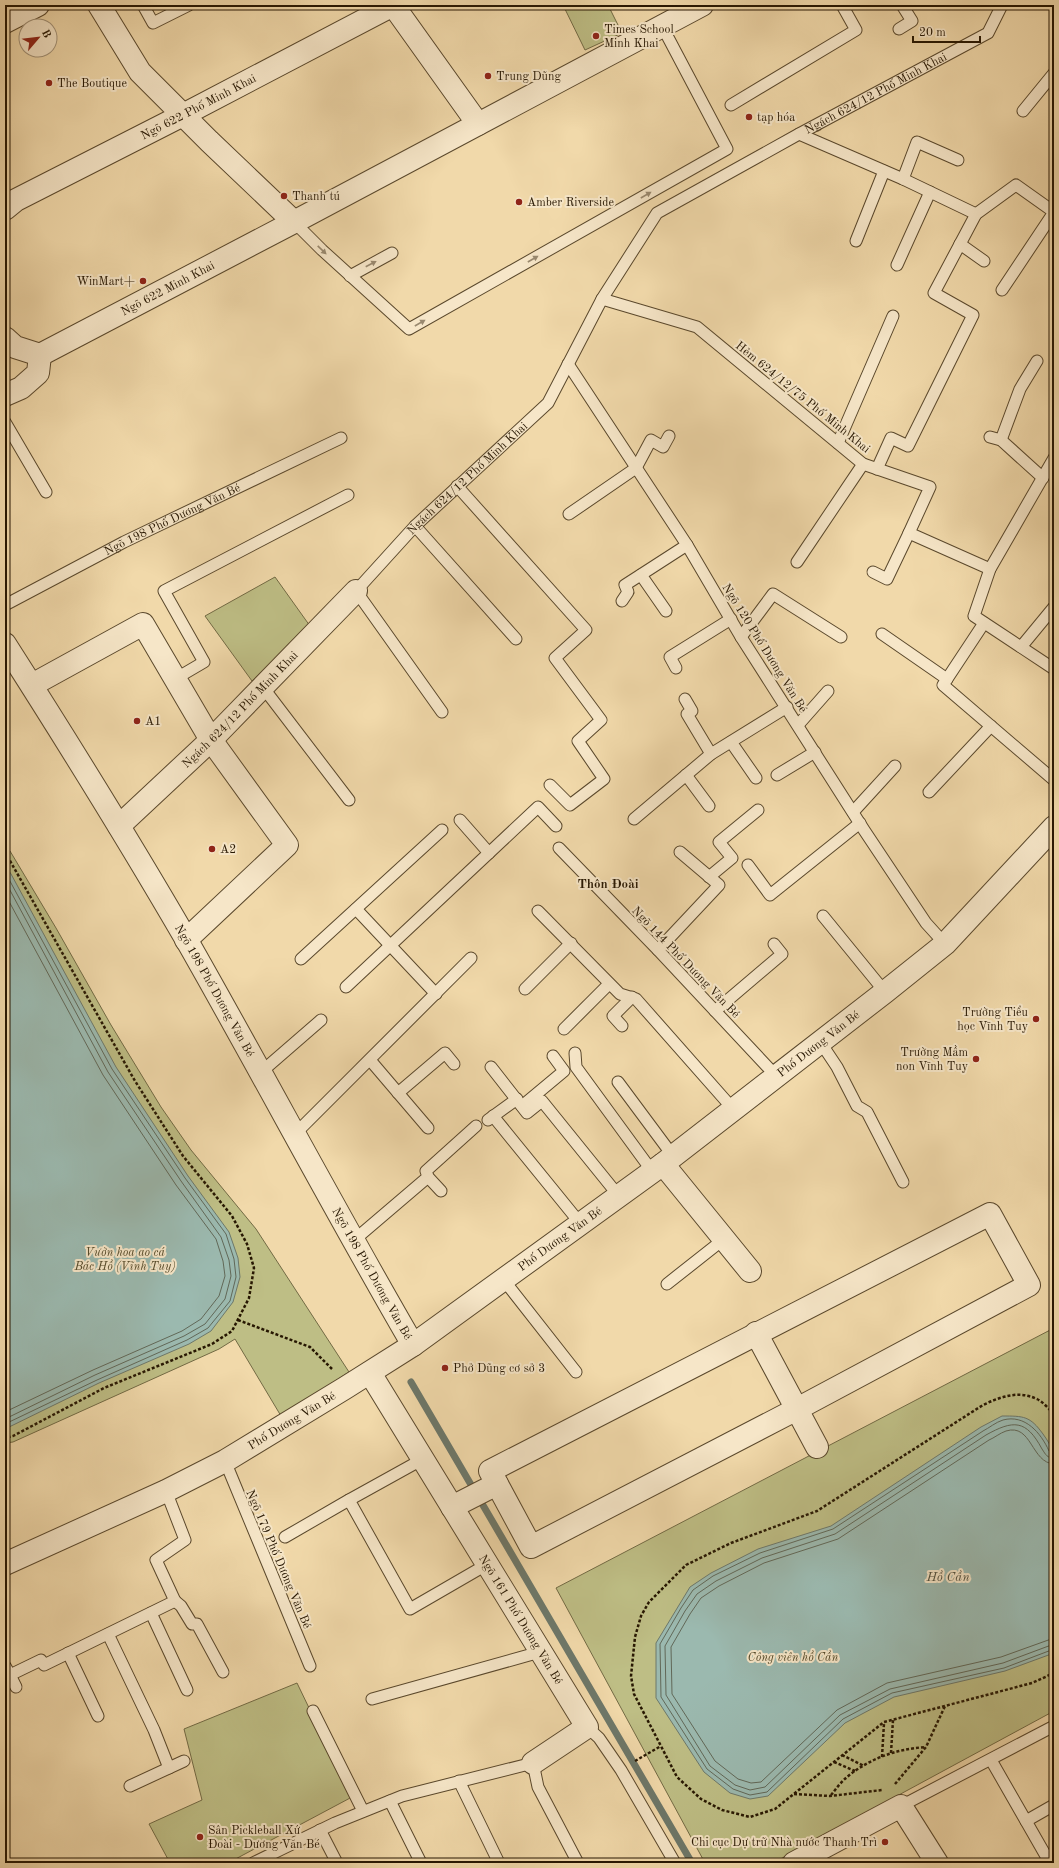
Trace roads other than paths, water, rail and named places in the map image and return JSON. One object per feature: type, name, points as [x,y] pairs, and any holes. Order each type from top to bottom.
[{"type":"street","points":[[5,22],[38,5]]},
{"type":"street","points":[[100,5],[140,72],[294,222],[702,5]]},
{"type":"street","name":"Ngõ 622 Phố Minh Khai","points":[[5,210],[16,200],[183,115],[393,5],[478,124]]},
{"type":"street","name":"Ngõ 622 Minh Khai","points":[[40,354],[294,222]]},
{"type":"street","points":[[5,338],[15,347],[40,354],[38,373],[21,388],[5,396]]},
{"type":"street","name":"Ngách 624/12 Phố Minh Khai","points":[[119,826],[212,740],[262,686],[356,591]]},
{"type":"street","points":[[32,685],[143,624],[212,740],[287,845],[186,940]]},
{"type":"street","name":"Ngõ 198 Phố Dương Văn Bé","points":[[5,644],[119,826],[186,940],[353,1241],[413,1345]]},
{"type":"street","name":"Phố Dương Văn Bé","points":[[5,1564],[166,1491],[225,1461],[370,1373],[413,1345],[734,1110],[822,1043],[945,944],[1054,826]]},
{"type":"street","points":[[663,1163],[750,1271]]},
{"type":"street","points":[[990,1214],[1029,1285],[797,1409],[531,1547],[489,1488],[490,1472],[756,1334],[990,1214]]},
{"type":"street","points":[[756,1334],[817,1447]]},
{"type":"street","name":"Ngõ 161 Phố Dương Văn Bé","points":[[370,1373],[422,1459],[457,1505],[486,1565],[587,1727]]},
{"type":"street","points":[[457,1505],[489,1488]]},
{"type":"street","points":[[533,1763],[587,1727]]},
{"type":"street","points":[[794,1863],[896,1798],[937,1863]]},
{"type":"lane","points":[[144,5],[153,23],[189,5]]},
{"type":"lane","points":[[731,105],[856,30],[842,5]]},
{"type":"lane","points":[[899,29],[912,21],[902,5]]},
{"type":"lane","name":"Ngách 624/12 Phố Minh Khai","points":[[356,591],[415,526],[548,403],[602,299],[657,213],[799,134],[988,34],[1002,5]]},
{"type":"lane","points":[[294,222],[350,276],[409,329],[727,149],[662,26]]},
{"type":"lane","points":[[1023,111],[1054,73]]},
{"type":"lane","name":"Ngách 624/12 Phố Minh Khai","points":[[799,134],[903,179],[976,214]]},
{"type":"lane","points":[[903,179],[917,142],[958,160]]},
{"type":"lane","points":[[856,241],[884,171]]},
{"type":"lane","points":[[877,469],[891,438],[908,446],[973,315],[934,293],[976,214],[1016,184],[1054,212],[1002,290]]},
{"type":"lane","points":[[897,265],[930,192]]},
{"type":"lane","points":[[960,244],[984,261]]},
{"type":"lane","points":[[350,276],[392,253]]},
{"type":"lane","name":"Hẻm 624/12/75 Phố Minh Khai","points":[[602,299],[697,327],[863,464],[930,487],[909,533]]},
{"type":"lane","points":[[838,443],[893,316]]},
{"type":"lane","points":[[1001,440],[1020,389],[1037,361]]},
{"type":"lane","name":"Ngõ 120 Phố Dương Văn Bé","points":[[568,364],[687,546],[741,637],[860,823],[926,923],[945,944]]},
{"type":"lane","points":[[5,422],[46,492]]},
{"type":"lane","points":[[569,514],[636,468],[651,440],[663,447],[669,436]]},
{"type":"lane","points":[[990,437],[1001,440],[1043,478]]},
{"type":"lane","name":"Ngõ 198 Phố Dương Văn Bé","points":[[5,605],[124,542],[342,438]]},
{"type":"lane","points":[[1054,458],[990,569],[974,616],[1054,668]]},
{"type":"lane","points":[[797,562],[863,464]]},
{"type":"lane","points":[[457,486],[586,630],[555,658],[601,720],[578,741],[604,779],[570,805],[550,785]]},
{"type":"lane","points":[[175,679],[204,662],[164,591],[348,495]]},
{"type":"lane","points":[[415,526],[516,639]]},
{"type":"lane","points":[[873,572],[887,580],[909,533],[990,569]]},
{"type":"lane","points":[[622,601],[628,592],[625,585],[687,546]]},
{"type":"lane","points":[[641,575],[666,611]]},
{"type":"lane","points":[[356,591],[442,712]]},
{"type":"lane","points":[[741,637],[773,594],[841,637]]},
{"type":"lane","points":[[1021,646],[1054,607]]},
{"type":"lane","points":[[676,668],[670,657],[731,619]]},
{"type":"lane","points":[[984,623],[943,685],[1054,780]]},
{"type":"lane","points":[[882,634],[947,679]]},
{"type":"lane","points":[[262,686],[349,800]]},
{"type":"lane","points":[[798,725],[828,691]]},
{"type":"lane","points":[[685,699],[692,711],[687,714],[711,754]]},
{"type":"lane","points":[[634,819],[711,754],[787,707]]},
{"type":"lane","points":[[929,792],[991,726]]},
{"type":"lane","points":[[731,742],[756,778]]},
{"type":"lane","points":[[777,775],[815,752]]},
{"type":"lane","points":[[853,812],[895,766]]},
{"type":"lane","points":[[686,775],[709,806]]},
{"type":"lane","points":[[346,987],[538,807],[556,826]]},
{"type":"lane","points":[[709,877],[732,858],[718,842],[758,810]]},
{"type":"lane","points":[[460,820],[489,853]]},
{"type":"lane","points":[[748,865],[770,895],[860,823]]},
{"type":"lane","points":[[301,959],[442,830]]},
{"type":"lane","name":"Ngõ 144 Phố Dương Văn Bé","points":[[559,848],[658,950],[777,1077]]},
{"type":"lane","points":[[658,950],[718,885],[680,852]]},
{"type":"lane","points":[[356,908],[436,994]]},
{"type":"lane","points":[[538,911],[620,994],[636,998],[734,1110]]},
{"type":"lane","points":[[823,916],[885,992]]},
{"type":"lane","points":[[525,989],[571,943]]},
{"type":"lane","points":[[715,1011],[782,954],[774,944]]},
{"type":"lane","points":[[294,1135],[471,958]]},
{"type":"lane","points":[[564,1029],[609,984]]},
{"type":"lane","points":[[622,1026],[613,1016],[632,998]]},
{"type":"lane","points":[[260,1073],[321,1020]]},
{"type":"lane","points":[[822,1043],[837,1067],[857,1106],[867,1112],[903,1182]]},
{"type":"lane","points":[[398,1093],[445,1053],[454,1064]]},
{"type":"lane","points":[[575,1053],[576,1067],[663,1163]]},
{"type":"lane","points":[[553,1056],[564,1071],[519,1102],[490,1118],[580,1223]]},
{"type":"lane","points":[[370,1060],[428,1128]]},
{"type":"lane","points":[[491,1067],[527,1113],[542,1101],[618,1195]]},
{"type":"lane","points":[[618,1082],[663,1163]]},
{"type":"lane","points":[[441,1191],[428,1178],[426,1171],[476,1126]]},
{"type":"lane","points":[[353,1241],[428,1178]]},
{"type":"lane","points":[[667,1284],[724,1239]]},
{"type":"lane","points":[[503,1279],[576,1372]]},
{"type":"lane","points":[[285,1537],[422,1459]]},
{"type":"lane","name":"Ngõ 179 Phố Dương Văn Bé","points":[[225,1461],[310,1666]]},
{"type":"lane","points":[[166,1491],[184,1540],[156,1560],[175,1601],[181,1606],[192,1624],[197,1624],[223,1672]]},
{"type":"lane","points":[[349,1500],[410,1609],[486,1565]]},
{"type":"lane","points":[[16,1687],[7,1671],[40,1660],[44,1665],[175,1601]]},
{"type":"lane","points":[[151,1613],[187,1690]]},
{"type":"lane","points":[[108,1634],[154,1730],[169,1768]]},
{"type":"lane","points":[[372,1699],[540,1652]]},
{"type":"lane","points":[[68,1653],[98,1716]]},
{"type":"lane","points":[[313,1711],[363,1811]]},
{"type":"lane","points":[[896,1798],[991,1760],[1054,1726]]},
{"type":"lane","name":"Ngõ 161 Phố Dương Văn Bé","points":[[587,1727],[599,1738],[621,1770],[675,1863]]},
{"type":"lane","points":[[991,1760],[1050,1863]]},
{"type":"lane","points":[[130,1786],[184,1761]]},
{"type":"lane","points":[[253,1863],[320,1830],[390,1801],[459,1781],[533,1763],[538,1786],[578,1863]]},
{"type":"lane","points":[[459,1781],[499,1863]]},
{"type":"lane","points":[[390,1801],[421,1863]]},
{"type":"lane","points":[[1026,1821],[1054,1805]]},
{"type":"lane","points":[[320,1830],[337,1863]]},
{"type":"water","name":"Vườn hoa ao cá Bác Hồ (Vĩnh Tuy)","points":[[5,865],[116,1067],[188,1176],[229,1232],[238,1258],[240,1277],[233,1302],[211,1331],[189,1344],[99,1383],[5,1429]]},
{"type":"water","name":"Hồ Cần","points":[[1002,1416],[1016,1416],[1030,1420],[1043,1434],[1054,1454],[1054,1653],[1005,1671],[894,1697],[845,1723],[768,1796],[750,1799],[730,1793],[704,1772],[656,1698],[656,1643],[690,1587],[711,1573],[758,1549],[831,1526],[981,1427]]},
{"type":"waterway","points":[[411,1382],[692,1863]]},
{"type":"place","name":"Times School Minh Khai","points":[[596,36]]},
{"type":"place","name":"Trung Dũng","points":[[488,76]]},
{"type":"place","name":"The Boutique","points":[[49,83]]},
{"type":"place","name":"tạp hóa","points":[[749,117]]},
{"type":"place","name":"Thanh tú","points":[[284,196]]},
{"type":"place","name":"Amber Riverside","points":[[519,202]]},
{"type":"place","name":"WinMart+","points":[[143,281]]},
{"type":"place","name":"A1","points":[[137,721]]},
{"type":"place","name":"A2","points":[[212,849]]},
{"type":"place","name":"Trường Tiểu học Vĩnh Tuy","points":[[1036,1019]]},
{"type":"place","name":"Trường Mầm non Vĩnh Tuy","points":[[976,1059]]},
{"type":"place","name":"Phở Dũng cơ sở 3","points":[[445,1368]]},
{"type":"place","name":"Sân Pickleball Xứ Đoài - Dương Văn Bé","points":[[200,1837]]},
{"type":"place","name":"Chi cục Dự trữ Nhà nước Thanh Trì","points":[[885,1842]]},
{"type":"district","name":"Thôn Đoài","points":[[608,883]]},
{"type":"park label","name":"Công viên hồ Cần","points":[[793,1657]]}]
